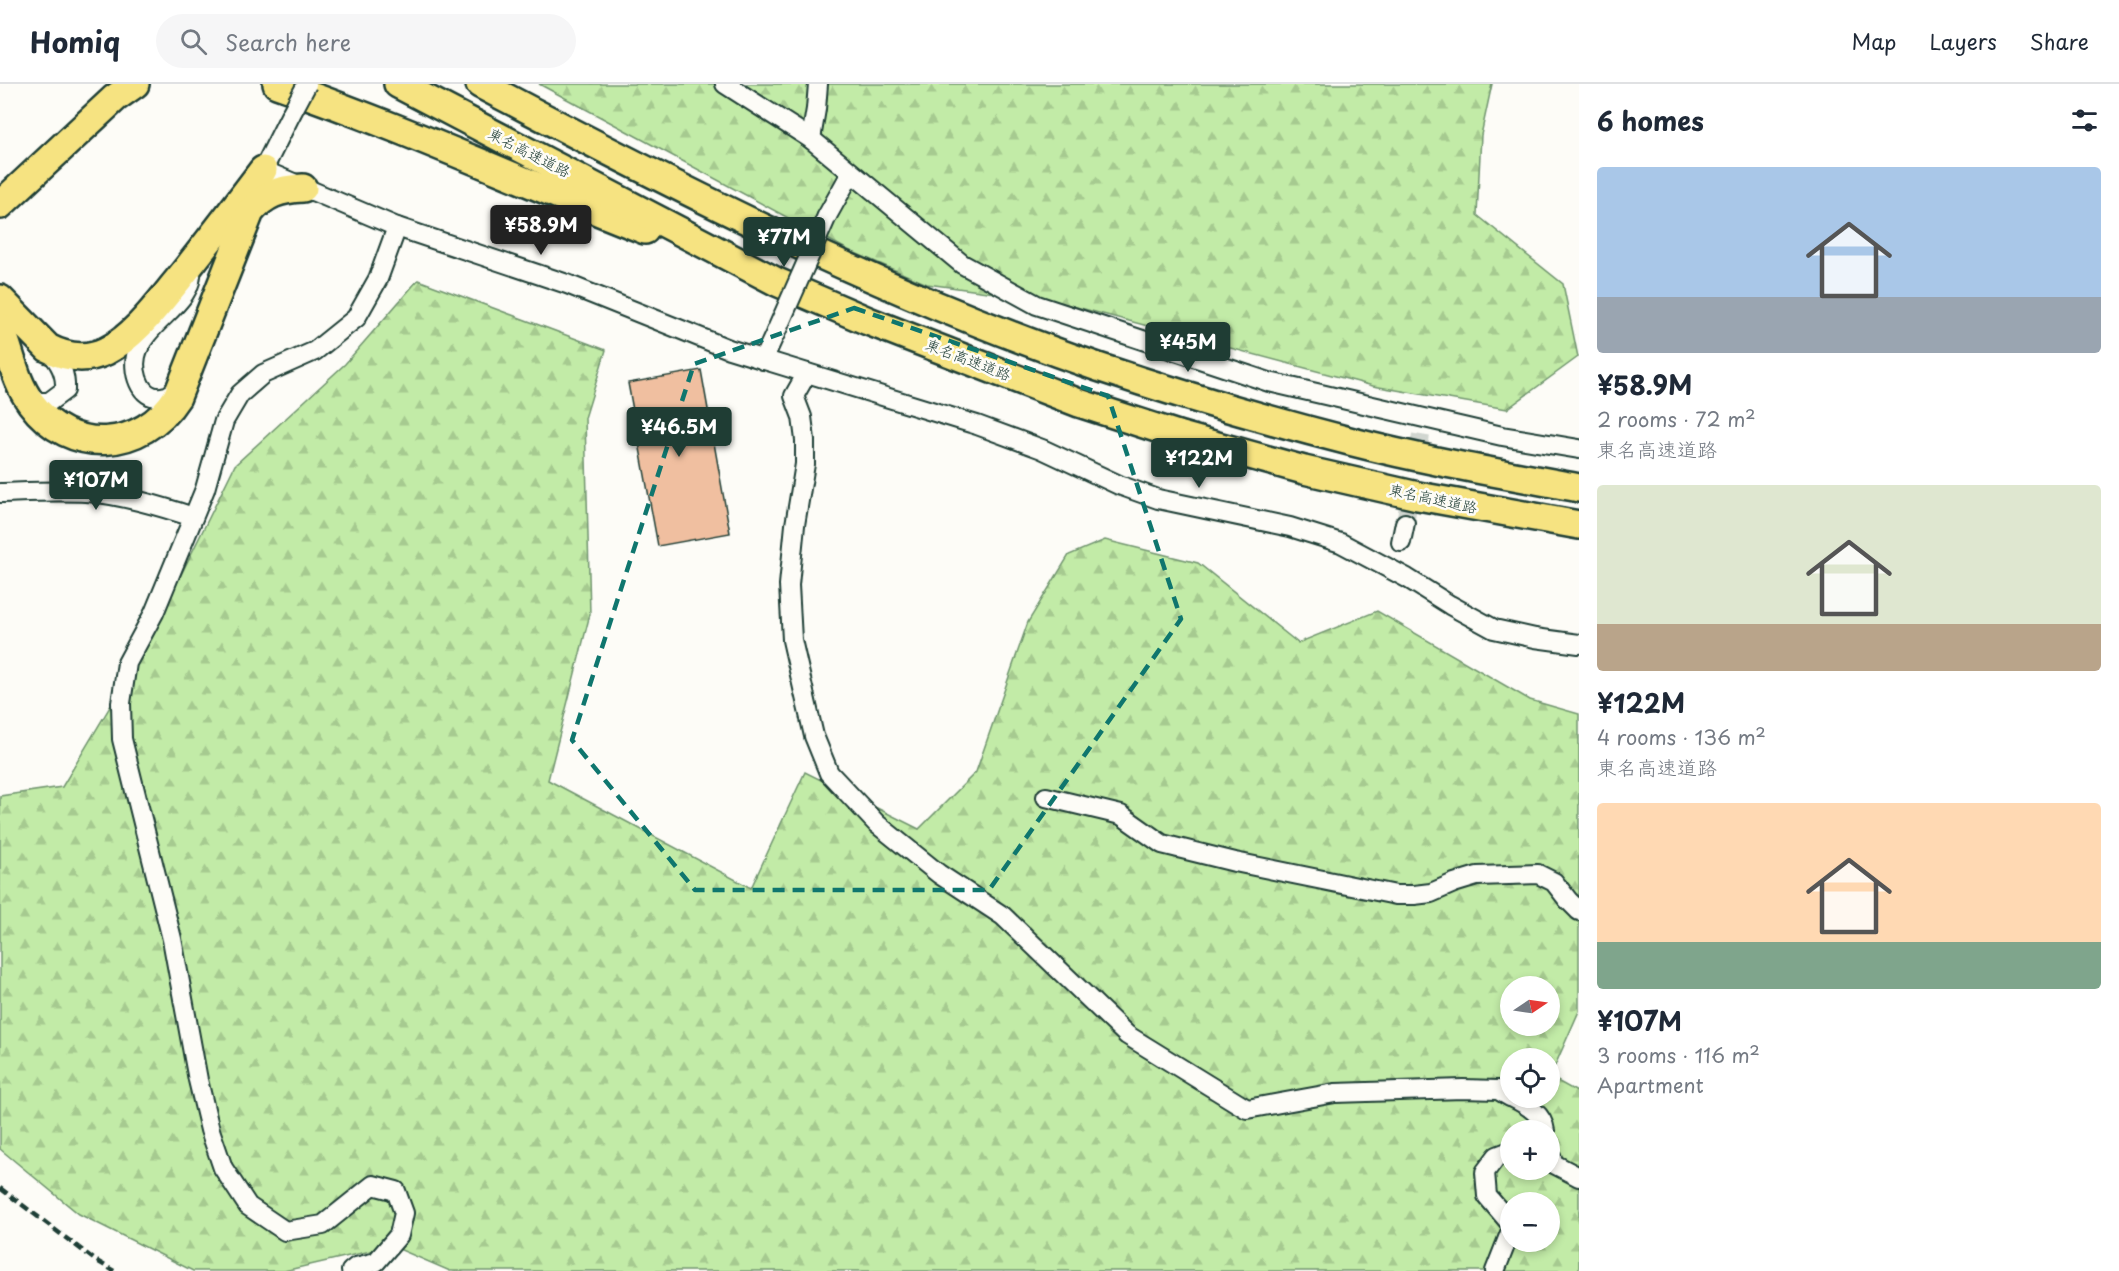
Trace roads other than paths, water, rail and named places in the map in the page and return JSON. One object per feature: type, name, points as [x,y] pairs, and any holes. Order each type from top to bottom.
[{"type":"highway","points":[[0,205],[115,98],[135,84]]},
{"type":"highway","points":[[277,84],[475,159],[777,282]]},
{"type":"highway","name":"東名高速道路","points":[[398,84],[777,282],[868,321],[1068,399],[1181,436],[1304,470],[1418,496],[1579,525]]},
{"type":"highway","points":[[480,84],[718,206],[865,275],[980,323],[1098,367],[1236,410],[1355,442],[1579,488]]},
{"type":"highway","points":[[488,84],[528,109]]},
{"type":"highway","points":[[0,299],[48,348],[57,353],[80,357],[104,352],[136,327],[164,297],[263,170]]},
{"type":"highway","points":[[0,327],[22,389],[32,404],[55,426],[69,434],[101,441],[116,440],[145,430],[169,410],[182,385],[250,212],[258,202],[276,191],[303,188]]},
{"type":"street","points":[[307,84],[263,170],[303,188],[397,226],[567,284],[729,349],[977,425],[1042,449],[1119,485],[1158,499],[1290,527],[1341,543],[1494,628],[1535,638],[1579,644]]},
{"type":"street","points":[[725,84],[811,139],[962,264],[1037,305],[1269,382],[1423,427],[1502,436],[1579,449]]},
{"type":"street","points":[[811,139],[818,84]]},
{"type":"street","points":[[763,360],[827,216],[851,173]]},
{"type":"street","points":[[351,1271],[356,1267],[376,1262],[399,1235],[404,1214],[396,1191],[373,1185],[323,1225],[285,1231],[248,1206],[222,1168],[198,1080],[172,939],[122,739],[121,703],[127,663],[154,613],[205,489],[224,420],[240,394],[263,374],[315,351],[356,318],[378,279],[397,226]]},
{"type":"street","points":[[182,385],[165,397],[155,397],[146,393],[139,383],[135,369],[136,356],[147,333],[185,294],[190,283],[190,264]]},
{"type":"street","points":[[22,389],[38,402],[50,402],[65,390],[66,379],[61,365],[48,348]]},
{"type":"street","points":[[807,373],[794,396],[802,417],[805,464],[795,525],[789,585],[792,640],[814,736],[829,773],[877,824],[939,874],[1003,916],[1127,1035],[1247,1109],[1335,1093],[1463,1089],[1500,1091]]},
{"type":"street","points":[[0,493],[43,491],[98,493],[161,506],[193,517]]},
{"type":"street","points":[[1401,542],[1405,523]]},
{"type":"street","points":[[1046,797],[1121,816],[1162,844],[1235,862],[1396,895],[1431,893],[1477,876],[1538,874],[1554,882],[1579,911]]},
{"type":"street","points":[[1531,1108],[1541,1120]]},
{"type":"street","points":[[1500,1155],[1485,1172],[1487,1196],[1500,1211]]},
{"type":"street","points":[[1560,1167],[1579,1177]]},
{"type":"street","points":[[1495,1271],[1502,1252]]},
{"type":"tunnel","points":[[1405,523],[1421,435]]},
{"type":"railway","points":[[0,1188],[95,1260],[114,1271]]}]
